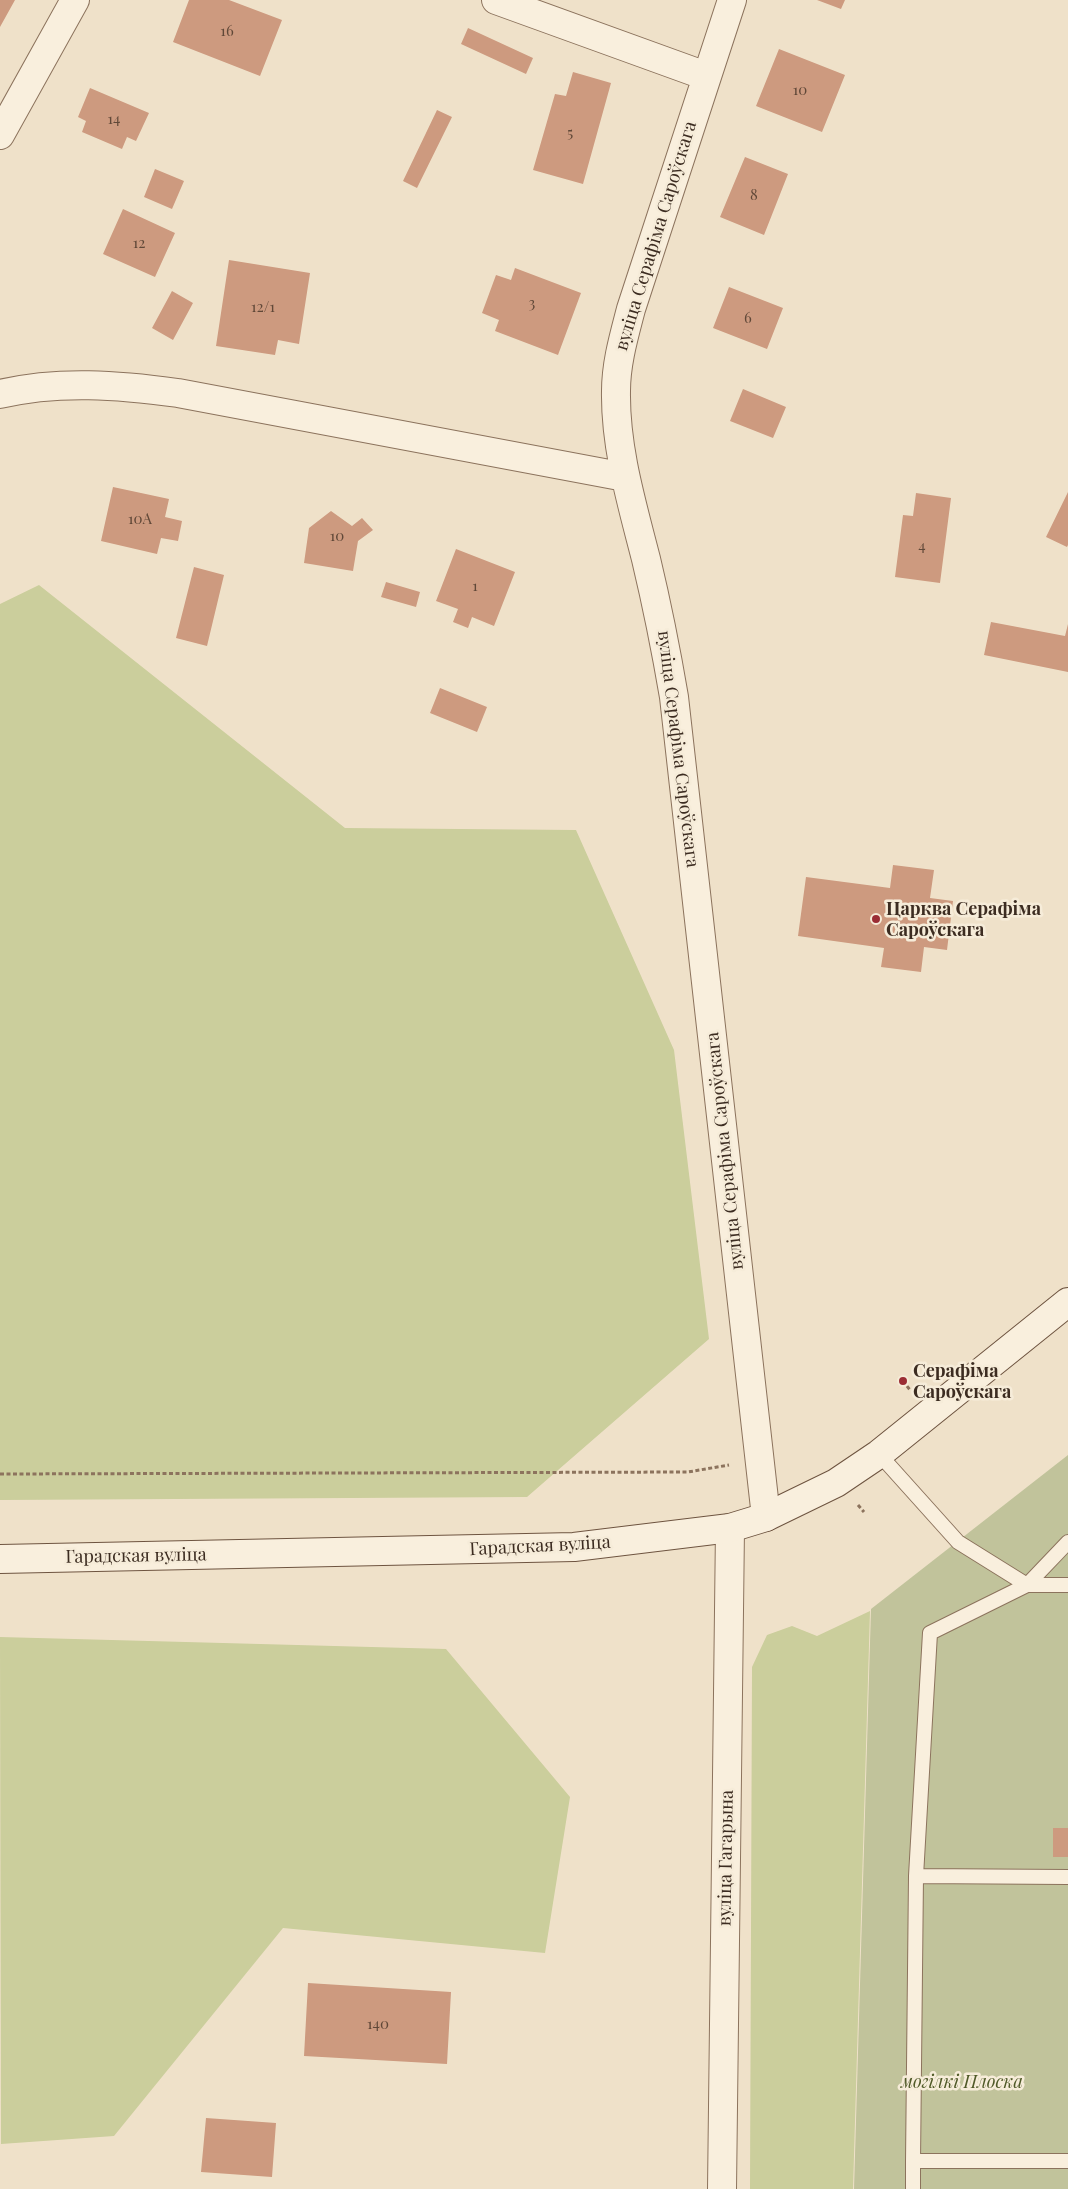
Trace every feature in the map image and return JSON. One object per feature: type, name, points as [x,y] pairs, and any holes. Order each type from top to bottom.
[{"type":"street","points":[[0,135],[75,0]]},
{"type":"street","points":[[496,0],[706,76]]},
{"type":"street","name":"вуліца Серафіма Сароўскага","points":[[732,0],[631,309],[619,355],[616,391],[625,477],[662,623],[674,697],[766,1517]]},
{"type":"street","points":[[0,394],[17,390],[72,384],[123,386],[178,393],[625,477]]},
{"type":"street","name":"Гарадская вуліца","points":[[0,1559],[574,1547],[730,1528],[766,1517],[836,1483],[879,1454],[1068,1302]]},
{"type":"street","name":"вуліца Гагарына","points":[[722,2189],[730,1528]]},
{"type":"lane","points":[[879,1454],[958,1542],[1027,1585],[1068,1585]]},
{"type":"lane","points":[[913,2189],[916,1876],[930,1633],[1027,1585],[1068,1542]]},
{"type":"lane","points":[[916,1876],[1068,1877]]},
{"type":"lane","points":[[913,2161],[1068,2161]]},
{"type":"path","points":[[0,1474],[688,1472],[759,1459]]},
{"type":"green space","points":[[39,585],[345,828],[576,830],[674,1050],[709,1339],[527,1497],[0,1500],[0,604]]},
{"type":"green space","name":"могілкі Плоска","points":[[1068,1455],[1068,2189],[854,2189],[871,1609]]},
{"type":"green space","points":[[870,1611],[853,2189],[750,2189],[752,1667],[767,1635],[792,1626],[817,1636]]},
{"type":"green space","points":[[0,1637],[446,1649],[570,1797],[545,1953],[283,1928],[114,2136],[1,2144]]},
{"type":"building","points":[[0,0],[15,0],[0,27]]},
{"type":"building","points":[[189,0],[229,0],[282,20],[260,76],[173,42]]},
{"type":"building","points":[[817,0],[845,0],[841,9]]},
{"type":"building","points":[[468,28],[533,58],[526,74],[461,44]]},
{"type":"building","points":[[779,49],[845,75],[822,132],[756,106]]},
{"type":"building","points":[[573,72],[611,83],[583,184],[533,170],[555,94],[566,96]]},
{"type":"building","points":[[90,88],[149,113],[136,141],[127,137],[122,149],[82,132],[86,121],[78,117]]},
{"type":"building","points":[[437,110],[452,117],[417,188],[403,181]]},
{"type":"building","points":[[745,157],[788,174],[764,235],[720,217]]},
{"type":"building","points":[[155,169],[184,181],[172,209],[144,197]]},
{"type":"building","points":[[123,209],[175,233],[155,277],[103,254]]},
{"type":"building","points":[[229,260],[310,273],[299,344],[278,340],[275,355],[216,346]]},
{"type":"building","points":[[515,268],[581,293],[558,355],[495,331],[499,320],[482,313],[496,275],[511,280]]},
{"type":"building","points":[[729,287],[783,308],[767,349],[713,328]]},
{"type":"building","points":[[172,291],[193,303],[173,340],[152,328]]},
{"type":"building","points":[[743,389],[786,407],[773,438],[730,421]]},
{"type":"building","points":[[113,487],[169,499],[165,517],[182,521],[178,541],[161,538],[157,554],[101,541]]},
{"type":"building","points":[[1068,492],[1068,545],[1067,547],[1046,537]]},
{"type":"building","points":[[916,493],[951,498],[940,583],[895,577],[903,515],[913,516]]},
{"type":"building","points":[[331,511],[352,526],[362,518],[373,530],[358,541],[353,571],[304,563],[309,528]]},
{"type":"building","points":[[456,549],[515,572],[494,626],[472,617],[468,628],[453,622],[458,609],[436,601]]},
{"type":"building","points":[[194,567],[224,575],[207,646],[176,638]]},
{"type":"building","points":[[386,582],[420,592],[416,607],[381,597]]},
{"type":"building","points":[[991,622],[1065,636],[1068,624],[1068,672],[984,655]]},
{"type":"building","points":[[440,688],[487,707],[477,732],[430,713]]},
{"type":"building","name":"Царква Серафіма Сароўскага","points":[[893,865],[934,870],[930,898],[953,901],[947,950],[924,947],[921,972],[881,967],[884,948],[798,936],[806,877],[890,888]]},
{"type":"building","points":[[1053,1828],[1068,1828],[1068,1857],[1053,1857]]},
{"type":"building","points":[[308,1983],[451,1992],[447,2064],[304,2056]]},
{"type":"building","points":[[206,2118],[276,2123],[272,2177],[201,2172]]},
{"type":"place","name":"Царква Серафіма Сароўскага","points":[[876,919]]},
{"type":"place","name":"Серафіма Сароўскага","points":[[903,1381]]}]
